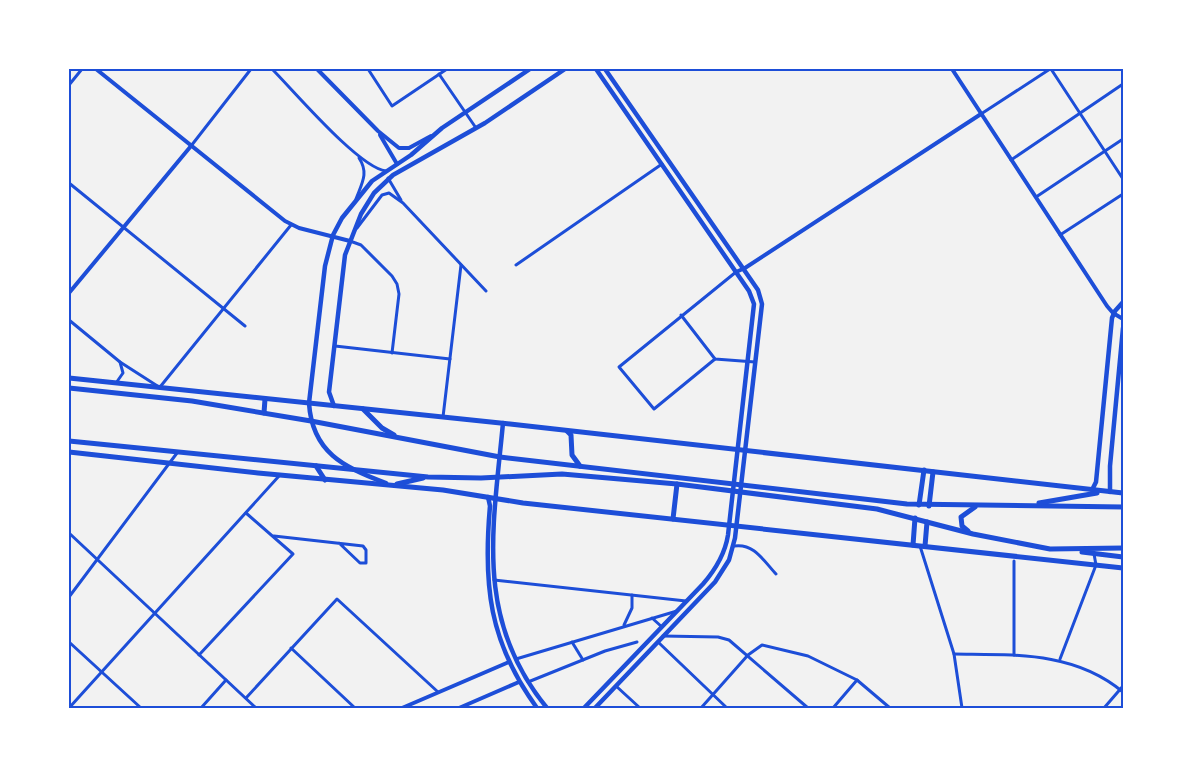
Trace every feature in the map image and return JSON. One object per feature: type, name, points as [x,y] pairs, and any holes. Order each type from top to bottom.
[{"type":"highway","points":[[69,378],[503,423],[1123,493]]},
{"type":"highway","points":[[69,388],[159,397],[264,413],[500,457],[919,505],[1123,507]]},
{"type":"highway","points":[[264,413],[265,398]]},
{"type":"highway","points":[[362,409],[382,428],[399,438]]},
{"type":"highway","points":[[567,431],[572,437],[572,455],[580,466]]},
{"type":"highway","points":[[69,441],[428,477],[569,475],[677,484],[865,507],[1014,543],[1123,557]]},
{"type":"highway","points":[[98,455],[108,446]]},
{"type":"highway","points":[[69,452],[392,486],[1123,568]]},
{"type":"highway","points":[[316,466],[325,480]]},
{"type":"highway","points":[[919,505],[924,470]]},
{"type":"highway","points":[[928,506],[934,472]]},
{"type":"highway","points":[[392,486],[428,477]]},
{"type":"highway","points":[[673,519],[677,484]]},
{"type":"highway","points":[[1028,505],[1084,494],[1110,492]]},
{"type":"highway","points":[[973,534],[964,528],[961,520],[964,513],[975,506]]},
{"type":"highway","points":[[913,545],[915,518]]},
{"type":"highway","points":[[923,546],[927,522]]},
{"type":"highway","points":[[1066,550],[1123,548]]},
{"type":"main road","points":[[392,486],[337,460],[328,452],[316,436],[311,421],[309,403],[323,277],[333,235],[366,186],[465,112],[530,69]]},
{"type":"main road","points":[[334,406],[329,392],[342,278],[352,235],[369,200],[388,178],[476,128],[565,69]]},
{"type":"main road","points":[[584,708],[678,610],[719,562],[727,541],[754,304],[751,295],[736,272],[596,69]]},
{"type":"main road","points":[[595,708],[720,575],[734,546],[761,298],[604,69]]},
{"type":"main road","points":[[1092,490],[1096,484],[1113,313],[1123,302]]},
{"type":"main road","points":[[1110,492],[1110,466],[1123,328]]},
{"type":"main road","points":[[1110,343],[1122,340]]},
{"type":"main road","points":[[503,423],[492,558],[499,615],[515,660],[547,708]]},
{"type":"main road","points":[[1098,465],[1110,466]]},
{"type":"main road","points":[[488,497],[490,506],[486,556],[489,599],[496,627],[509,662],[536,708]]},
{"type":"main road","points":[[658,631],[663,636]]},
{"type":"street","points":[[69,85],[82,69]]},
{"type":"street","points":[[96,69],[291,225],[333,235],[361,245],[392,276],[399,294],[392,352]]},
{"type":"street","points":[[69,293],[191,146],[251,69]]},
{"type":"street","points":[[272,69],[356,154],[375,168],[387,171]]},
{"type":"street","points":[[317,69],[378,131],[402,150],[436,133]]},
{"type":"street","points":[[367,69],[392,106],[447,69]]},
{"type":"street","points":[[953,69],[1060,235],[1113,313],[1123,320]]},
{"type":"street","points":[[755,362],[716,359],[657,408],[651,407],[620,370],[620,364],[736,272],[1050,69],[1123,179]]},
{"type":"street","points":[[439,74],[476,128]]},
{"type":"street","points":[[1011,160],[1123,84]]},
{"type":"street","points":[[378,131],[397,164]]},
{"type":"street","points":[[1036,197],[1123,139]]},
{"type":"street","points":[[356,154],[366,171],[356,200]]},
{"type":"street","points":[[516,265],[662,164]]},
{"type":"street","points":[[388,178],[403,203]]},
{"type":"street","points":[[69,183],[245,326]]},
{"type":"street","points":[[352,235],[382,195],[389,193],[403,203],[486,291]]},
{"type":"street","points":[[1060,235],[1123,194]]},
{"type":"street","points":[[159,397],[160,387],[291,225]]},
{"type":"street","points":[[443,417],[461,265]]},
{"type":"street","points":[[681,315],[716,359]]},
{"type":"street","points":[[69,320],[120,362],[160,387]]},
{"type":"street","points":[[335,346],[450,359]]},
{"type":"street","points":[[116,383],[123,373],[120,362]]},
{"type":"street","points":[[69,597],[176,453]]},
{"type":"street","points":[[69,708],[279,475]]},
{"type":"street","points":[[199,655],[293,554],[246,513]]},
{"type":"street","points":[[69,533],[256,708]]},
{"type":"street","points":[[272,536],[338,544],[365,548],[366,563],[360,563],[338,544]]},
{"type":"street","points":[[734,546],[744,544],[753,549],[776,574]]},
{"type":"street","points":[[923,546],[954,654],[962,708]]},
{"type":"street","points":[[1060,659],[1096,565],[1094,554]]},
{"type":"street","points":[[1014,562],[1014,655]]},
{"type":"street","points":[[494,580],[686,601]]},
{"type":"street","points":[[624,626],[632,608],[632,595]]},
{"type":"street","points":[[246,698],[337,599],[438,692]]},
{"type":"street","points":[[515,660],[678,610]]},
{"type":"street","points":[[651,618],[662,627]]},
{"type":"street","points":[[663,636],[718,637],[730,640],[808,708]]},
{"type":"street","points":[[69,642],[141,708]]},
{"type":"street","points":[[572,642],[583,660]]},
{"type":"street","points":[[528,682],[623,644],[637,642]]},
{"type":"street","points":[[658,642],[726,708]]},
{"type":"street","points":[[702,708],[748,655],[758,646],[765,645],[808,656],[857,680],[890,708]]},
{"type":"street","points":[[291,648],[355,708]]},
{"type":"street","points":[[954,654],[1014,655],[1060,659],[1093,673],[1122,689],[1104,708]]},
{"type":"street","points":[[402,708],[509,662]]},
{"type":"street","points":[[201,708],[226,680]]},
{"type":"street","points":[[833,708],[857,680]]},
{"type":"street","points":[[459,708],[520,682]]},
{"type":"street","points":[[616,686],[640,708]]}]
